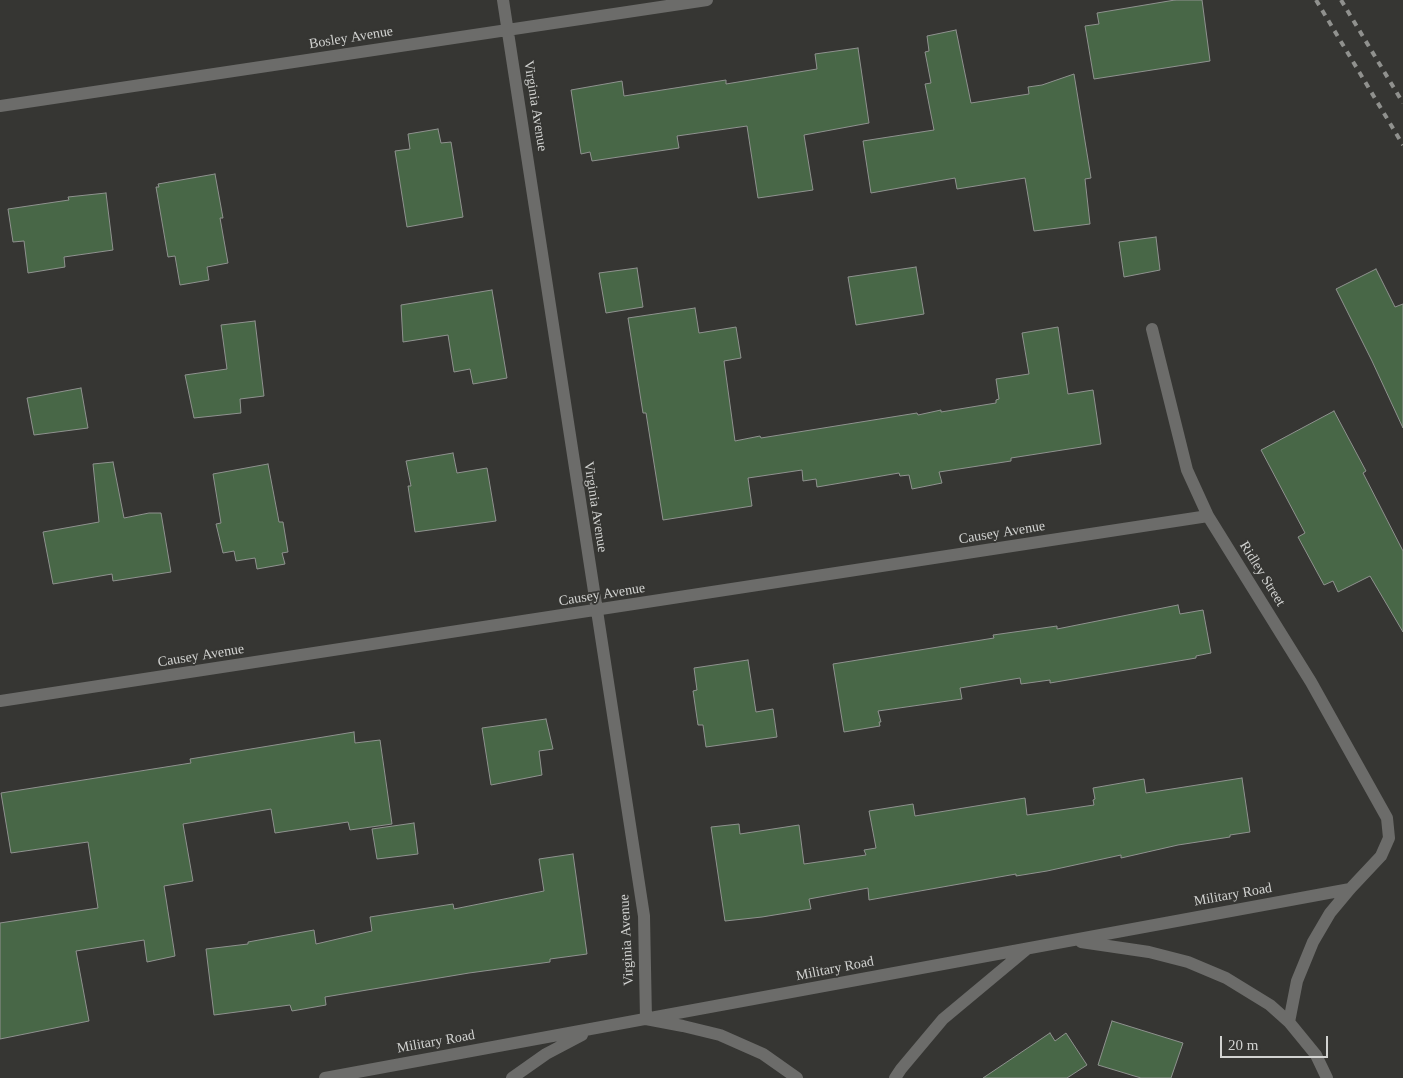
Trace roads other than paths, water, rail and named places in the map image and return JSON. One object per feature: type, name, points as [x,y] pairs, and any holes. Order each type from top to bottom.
[{"type":"street","name":"Virginia Avenue","points":[[503,0],[644,916],[646,1019]]},
{"type":"street","name":"Bosley Avenue","points":[[0,106],[707,0]]},
{"type":"street","name":"Ridley Street","points":[[1152,329],[1187,470],[1208,516],[1311,682],[1387,818],[1388,838],[1381,856],[1350,889]]},
{"type":"street","name":"Causey Avenue","points":[[0,702],[1208,516]]},
{"type":"street","name":"Military Road","points":[[325,1078],[1350,889]]},
{"type":"street","points":[[1289,1022],[1297,981],[1312,942],[1330,913],[1350,889]]},
{"type":"street","points":[[1068,941],[1149,952],[1188,962],[1226,978],[1270,1005],[1289,1022],[1316,1055],[1327,1078]]},
{"type":"street","points":[[895,1078],[943,1018],[1028,948]]},
{"type":"street","points":[[646,1019],[720,1035],[763,1054],[797,1078]]},
{"type":"street","points":[[512,1078],[546,1054],[596,1028]]},
{"type":"railway","points":[[1316,0],[1403,145]]},
{"type":"railway","points":[[1341,0],[1403,103]]}]
